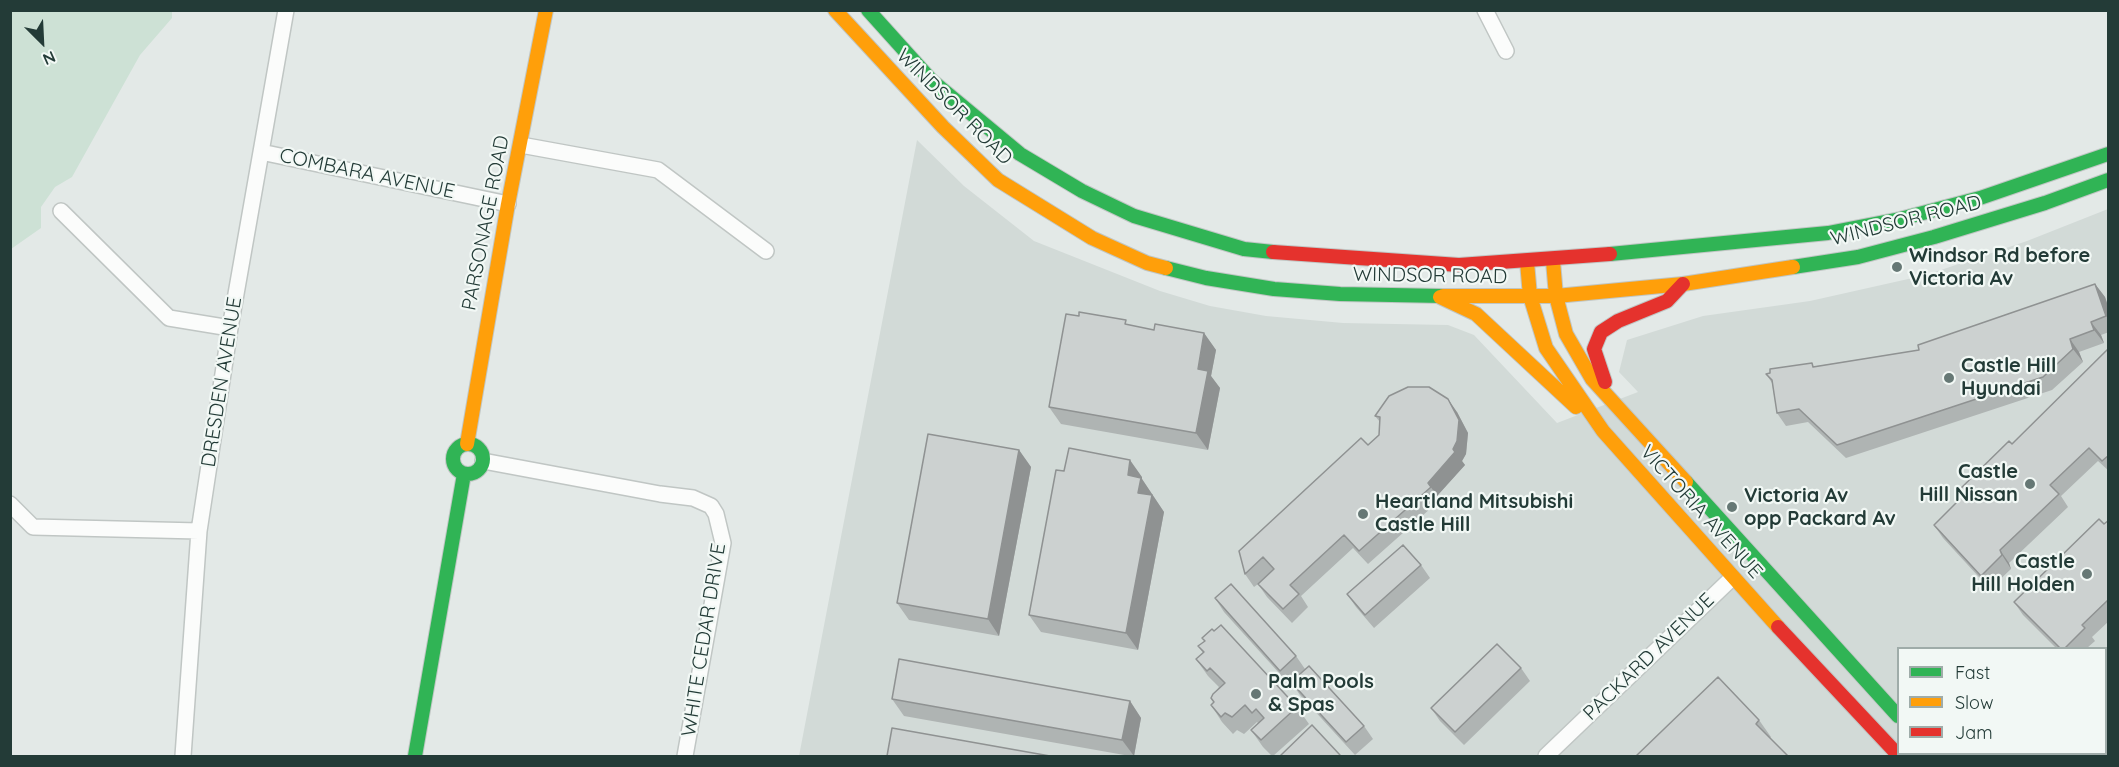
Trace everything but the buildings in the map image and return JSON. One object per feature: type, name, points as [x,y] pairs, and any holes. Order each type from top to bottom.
[{"type":"main road","name":"PARSONAGE ROAD","points":[[467,444],[507,204],[521,145],[546,10]]},
{"type":"main road","name":"WINDSOR ROAD","points":[[835,10],[943,127],[998,180],[1092,238],[1147,263],[1218,280],[1285,290],[1440,297],[1556,296],[1683,284],[1858,257],[1956,231],[2109,180]]},
{"type":"main road","name":"WINDSOR ROAD","points":[[868,10],[932,81],[1020,154],[1082,191],[1134,216],[1244,249],[1314,257],[1459,265],[1552,261],[1755,242],[1828,233],[1900,219],[2000,192],[2109,154]]},
{"type":"main road","name":"VICTORIA AVENUE","points":[[1552,261],[1556,296],[1566,334],[1592,379],[1895,712]]},
{"type":"main road","name":"VICTORIA AVENUE","points":[[1527,262],[1530,296],[1546,348],[1603,431],[1732,578],[1897,754]]},
{"type":"main road","points":[[1616,404],[1597,362],[1594,349],[1596,339],[1601,332],[1618,321],[1667,301],[1683,284]]},
{"type":"main road","points":[[1440,297],[1476,314],[1603,431]]},
{"type":"main road","points":[[467,444],[479,449],[483,461],[476,471],[464,474],[456,468],[453,458],[455,450],[467,444]]},
{"type":"main road","points":[[415,756],[464,474]]},
{"type":"main road","name":"PACKARD AVENUE","points":[[1732,578],[1753,558]]},
{"type":"main road","points":[[1872,727],[1895,712]]},
{"type":"street","name":"DRESDEN AVENUE","points":[[183,756],[199,531],[230,328],[286,10]]},
{"type":"street","points":[[1485,10],[1506,51]]},
{"type":"street","points":[[521,145],[658,170],[766,252]]},
{"type":"street","name":"COMBARA AVENUE","points":[[261,152],[507,204]]},
{"type":"street","points":[[61,211],[169,318],[230,328]]},
{"type":"street","name":"WHITE CEDAR DRIVE","points":[[483,461],[693,498],[711,506],[716,514],[723,543],[685,756]]},
{"type":"street","points":[[10,504],[33,527],[199,531]]},
{"type":"street","name":"PACKARD AVENUE","points":[[1546,756],[1732,578]]},
{"type":"shaded area","points":[[917,140],[964,186],[1034,241],[1160,291],[1210,306],[1266,316],[1343,323],[1448,325],[1474,335],[1557,423],[1638,392],[1619,372],[1627,340],[1703,316],[1810,301],[1926,275],[2027,241],[2108,209],[2108,756],[799,756]]},
{"type":"green space","points":[[11,10],[172,10],[172,18],[140,55],[72,177],[55,187],[41,207],[41,228],[11,249]]},
{"type":"traffic: fast","points":[[868,10],[932,81],[1020,154],[1082,191],[1134,216],[1244,249],[1273,252]]},
{"type":"traffic: fast","points":[[1610,254],[1828,233],[1900,219],[1980,198],[2108,154]]},
{"type":"traffic: fast","points":[[1793,267],[1858,257],[1934,237],[2045,203],[2108,180]]},
{"type":"traffic: fast","points":[[1166,268],[1206,278],[1274,289],[1340,294],[1443,296]]},
{"type":"traffic: fast","points":[[468,444],[479,448],[483,459],[479,470],[468,474],[457,470],[453,459],[457,448],[468,444]]},
{"type":"traffic: fast","points":[[415,756],[464,474]]},
{"type":"traffic: fast","points":[[1686,482],[1897,715]]},
{"type":"traffic: slow","points":[[467,444],[508,204],[546,10]]},
{"type":"traffic: slow","points":[[835,10],[943,127],[998,180],[1092,238],[1147,263],[1166,268]]},
{"type":"traffic: slow","points":[[1553,261],[1556,296],[1566,334],[1592,379],[1686,482]]},
{"type":"traffic: slow","points":[[1527,262],[1530,296],[1546,348],[1603,431],[1778,627]]},
{"type":"traffic: slow","points":[[1443,296],[1556,296],[1683,284],[1793,267]]},
{"type":"traffic: slow","points":[[1440,297],[1476,314],[1576,407]]},
{"type":"traffic: jam","points":[[1273,252],[1459,265],[1610,254]]},
{"type":"traffic: jam","points":[[1605,382],[1594,349],[1601,332],[1618,321],[1667,301],[1683,284]]},
{"type":"traffic: jam","points":[[1778,627],[1897,754]]},
{"type":"place","name":"Windsor Rd before Victoria Av","points":[[1897,267]]},
{"type":"place","name":"Castle Hill Hyundai","points":[[1949,378]]},
{"type":"place","name":"Castle Hill Nissan","points":[[2030,484]]},
{"type":"place","name":"Victoria Av opp Packard Av","points":[[1732,507]]},
{"type":"place","name":"Heartland Mitsubishi Castle Hill","points":[[1363,514]]},
{"type":"place","name":"Castle Hill Holden","points":[[2087,574]]},
{"type":"place","name":"Palm Pools & Spas","points":[[1256,694]]}]
